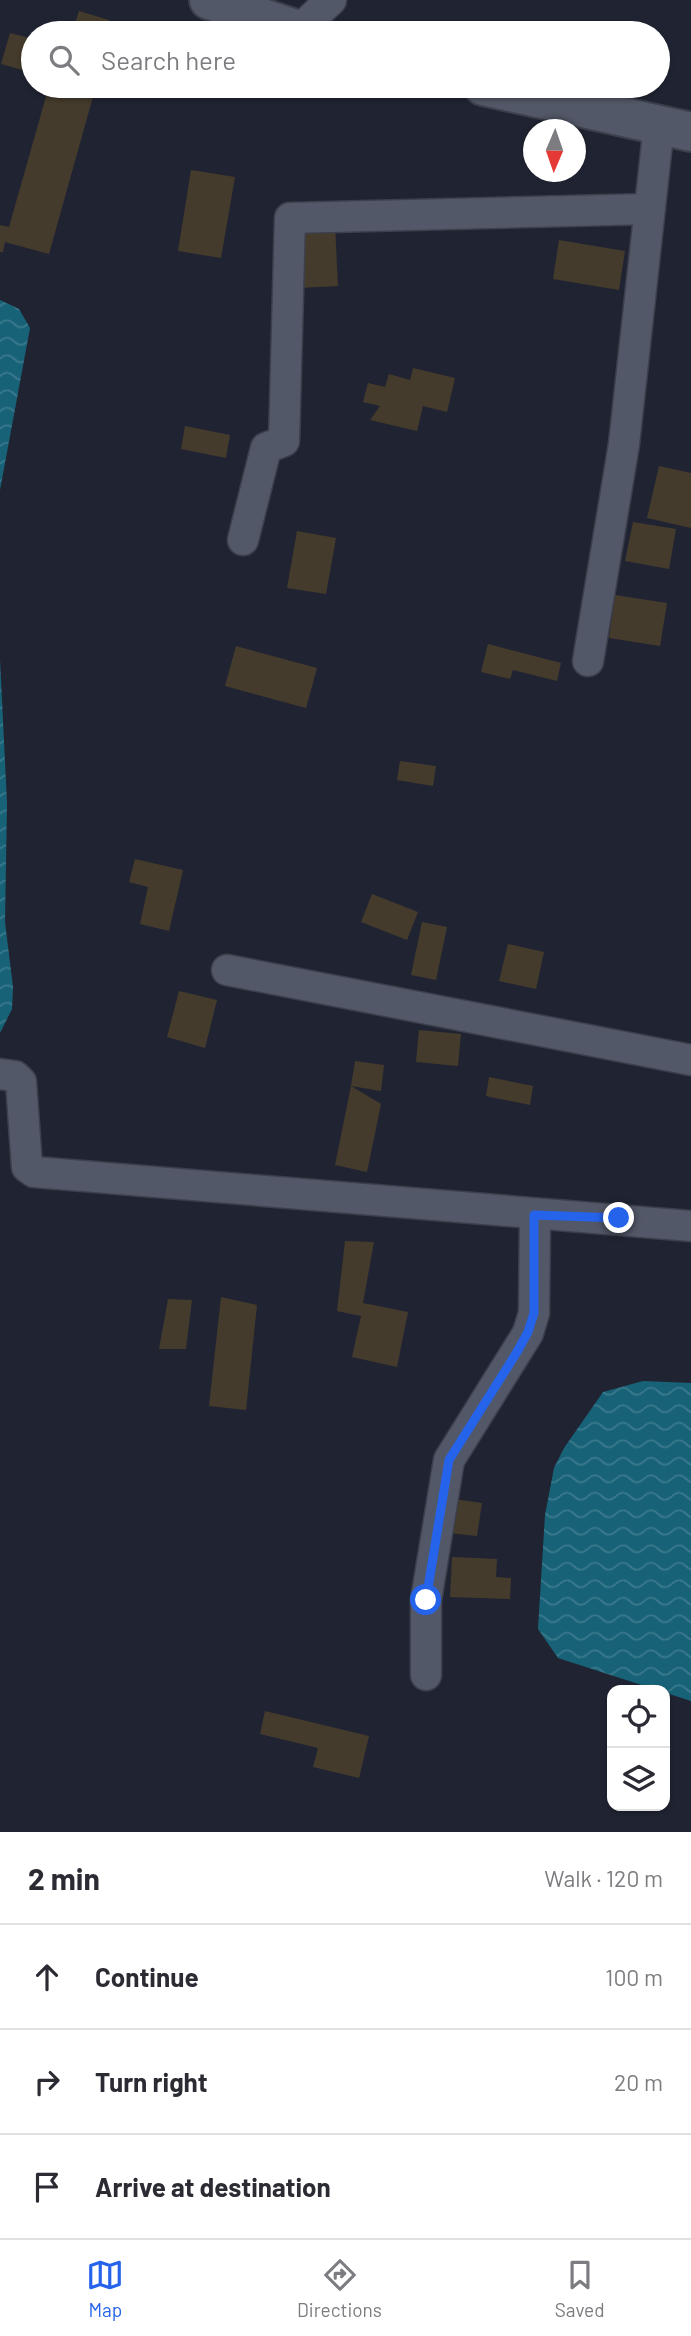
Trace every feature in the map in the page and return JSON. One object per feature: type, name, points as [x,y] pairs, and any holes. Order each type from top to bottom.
[{"type":"street","points":[[209,0],[271,21]]},
{"type":"street","points":[[313,21],[331,0]]},
{"type":"street","points":[[537,98],[675,129],[650,209],[624,444],[588,661]]},
{"type":"street","points":[[243,540],[266,448],[284,441],[290,218],[650,209]]},
{"type":"street","points":[[227,970],[691,1060]]},
{"type":"street","points":[[0,1073],[15,1076],[21,1082],[27,1167],[34,1171],[534,1215],[619,1218],[691,1226]]},
{"type":"street","points":[[426,1675],[426,1600],[449,1460],[528,1332],[534,1313],[534,1215]]},
{"type":"water","points":[[0,300],[19,309],[30,328],[0,490]]},
{"type":"water","points":[[0,659],[7,803],[5,922],[13,987],[12,1009],[0,1033]]},
{"type":"water","points":[[643,1381],[691,1383],[691,1701],[670,1694],[670,1685],[642,1685],[558,1658],[538,1629],[545,1515],[554,1468],[564,1448],[603,1392]]},
{"type":"building","points":[[79,11],[109,20],[109,21],[76,21]]},
{"type":"building","points":[[10,33],[21,36],[21,70],[1,64]]},
{"type":"building","points":[[46,98],[93,98],[49,254],[5,242],[3,252],[0,252],[0,225],[9,227]]},
{"type":"building","points":[[191,170],[235,177],[221,258],[178,251]]},
{"type":"building","points":[[335,225],[338,286],[298,288],[296,226]]},
{"type":"building","points":[[559,240],[625,251],[619,290],[553,279]]},
{"type":"building","points":[[413,368],[455,378],[447,412],[423,406],[417,431],[370,420],[380,406],[363,402],[368,383],[385,387],[389,374],[410,380]]},
{"type":"building","points":[[185,426],[230,435],[226,458],[181,449]]},
{"type":"building","points":[[659,466],[691,473],[691,528],[647,518]]},
{"type":"building","points":[[633,522],[676,529],[669,569],[625,561]]},
{"type":"building","points":[[297,531],[336,538],[326,594],[287,588]]},
{"type":"building","points":[[615,595],[667,603],[660,646],[609,638]]},
{"type":"building","points":[[488,644],[561,663],[557,681],[513,670],[510,679],[481,672]]},
{"type":"building","points":[[236,646],[317,668],[306,708],[225,686]]},
{"type":"building","points":[[400,761],[436,766],[433,786],[397,780]]},
{"type":"building","points":[[135,859],[183,870],[169,931],[140,924],[148,887],[129,882]]},
{"type":"building","points":[[372,894],[418,912],[407,940],[361,922]]},
{"type":"building","points":[[422,922],[447,927],[436,980],[411,975]]},
{"type":"building","points":[[508,944],[544,952],[536,989],[499,981]]},
{"type":"building","points":[[179,991],[217,1000],[205,1048],[167,1037]]},
{"type":"building","points":[[419,1030],[461,1034],[458,1066],[416,1062]]},
{"type":"building","points":[[355,1061],[384,1065],[381,1091],[351,1086]]},
{"type":"building","points":[[489,1077],[533,1086],[530,1105],[486,1096]]},
{"type":"building","points":[[351,1086],[381,1104],[367,1172],[335,1165]]},
{"type":"building","points":[[345,1241],[374,1242],[363,1303],[408,1312],[397,1367],[352,1357],[361,1316],[337,1311]]},
{"type":"building","points":[[221,1297],[257,1305],[246,1410],[209,1406]]},
{"type":"building","points":[[168,1299],[192,1300],[186,1349],[159,1349]]},
{"type":"building","points":[[454,1499],[482,1503],[477,1536],[449,1533]]},
{"type":"building","points":[[452,1557],[497,1559],[496,1577],[511,1578],[510,1599],[450,1597]]},
{"type":"building","points":[[265,1711],[369,1736],[359,1778],[313,1767],[318,1748],[260,1734]]},
{"type":"route","points":[[426,1600],[449,1460],[517,1352],[534,1313],[534,1215],[619,1218]]}]
